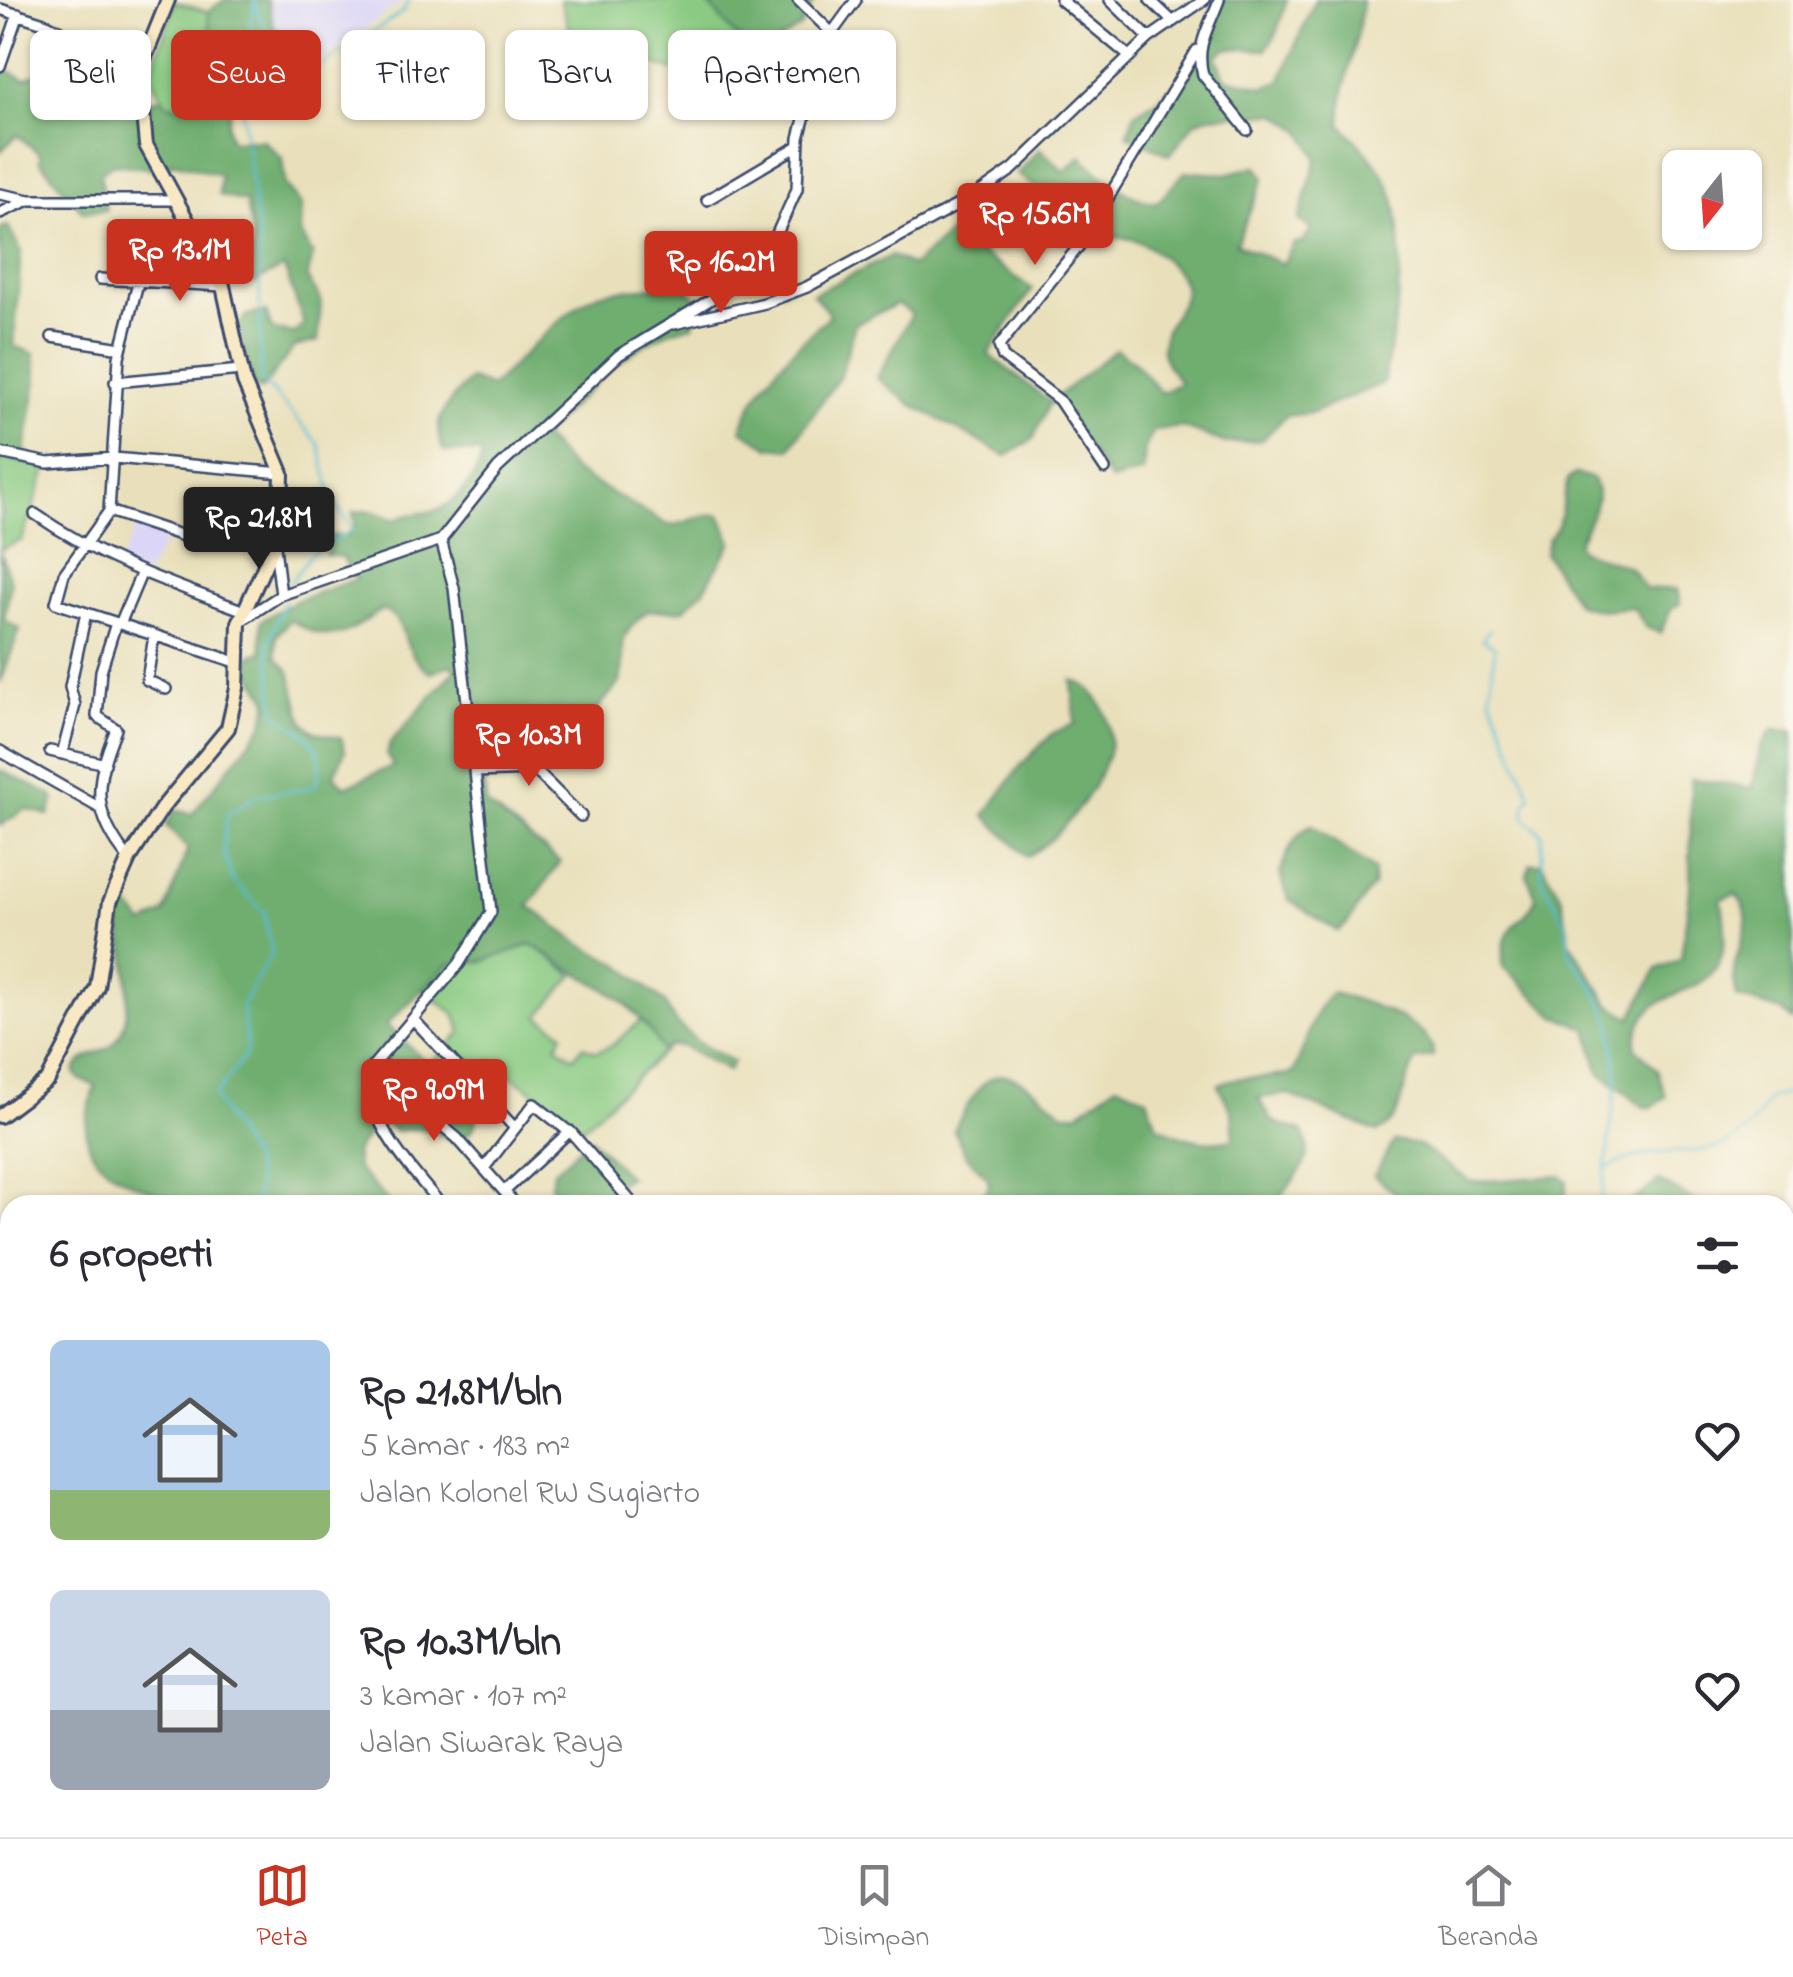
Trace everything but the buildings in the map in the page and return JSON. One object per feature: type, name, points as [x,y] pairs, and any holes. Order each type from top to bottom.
[{"type":"main road","points":[[151,42],[168,0]]},
{"type":"main road","points":[[0,1116],[42,1088],[83,1019],[97,988],[110,902],[129,859],[162,808],[228,728],[237,688],[240,616],[274,544],[282,473],[241,370],[223,286],[146,145],[144,120]]},
{"type":"street","points":[[798,0],[829,30]]},
{"type":"street","points":[[834,30],[856,0]]},
{"type":"street","points":[[1061,0],[1130,56]]},
{"type":"street","points":[[1110,0],[1150,38]]},
{"type":"street","points":[[1150,0],[1171,20]]},
{"type":"street","points":[[659,329],[806,288],[932,220],[1012,169],[1150,38],[1204,0]]},
{"type":"street","points":[[1105,469],[1059,400],[1004,357],[999,346],[1079,246],[1197,50],[1218,0]]},
{"type":"street","points":[[0,9],[51,30]]},
{"type":"street","points":[[0,66],[18,14]]},
{"type":"street","points":[[1197,50],[1202,75],[1247,130]]},
{"type":"street","points":[[35,514],[85,548],[240,616],[281,595],[442,540],[498,468],[618,355],[761,269],[797,189],[803,120]]},
{"type":"street","points":[[707,200],[798,146]]},
{"type":"street","points":[[0,194],[30,200],[177,200]]},
{"type":"street","points":[[0,213],[30,200]]},
{"type":"street","points":[[100,279],[223,286]]},
{"type":"street","points":[[138,283],[116,382],[109,510],[68,568],[56,600],[236,662]]},
{"type":"street","points":[[52,337],[122,348]]},
{"type":"street","points":[[116,382],[241,370]]},
{"type":"street","points":[[0,454],[48,463],[114,458],[282,473]]},
{"type":"street","points":[[109,510],[189,538]]},
{"type":"street","points":[[434,1195],[374,1110],[368,1084],[372,1067],[459,964],[490,912],[454,588],[442,540]]},
{"type":"street","points":[[274,544],[281,595]]},
{"type":"street","points":[[129,859],[106,831],[98,807],[104,764],[116,729],[97,716],[101,671],[142,574]]},
{"type":"street","points":[[62,754],[75,705],[70,686],[86,613]]},
{"type":"street","points":[[154,636],[147,680],[166,689]]},
{"type":"street","points":[[50,751],[104,764]]},
{"type":"street","points":[[0,752],[98,807]]},
{"type":"street","points":[[474,772],[535,770],[581,816]]},
{"type":"street","points":[[413,1019],[513,1126]]},
{"type":"street","points":[[372,1067],[485,1167],[509,1195]]},
{"type":"street","points":[[485,1167],[513,1126],[534,1104],[580,1138],[626,1195]]},
{"type":"street","points":[[506,1190],[568,1131]]},
{"type":"shaded area","points":[[267,0],[405,0],[363,30],[341,30],[341,46],[321,60],[321,30],[275,30]]},
{"type":"shaded area","points":[[137,526],[168,537],[146,575],[119,564]]},
{"type":"green space","points":[[224,0],[267,0],[275,30],[209,30],[208,12]]},
{"type":"green space","points":[[560,0],[705,0],[731,30],[668,30],[668,69],[648,62],[648,30],[569,30]]},
{"type":"green space","points":[[705,0],[814,0],[796,30],[731,30]]},
{"type":"green space","points":[[1224,0],[1287,0],[1275,37],[1265,50],[1227,48],[1216,56],[1225,78],[1264,87],[1280,81],[1315,0],[1362,0],[1341,125],[1382,173],[1396,207],[1400,251],[1398,296],[1383,383],[1312,413],[1286,416],[1262,440],[1226,443],[1182,427],[1154,430],[1145,448],[1143,472],[1111,481],[1057,405],[1050,402],[1116,349],[1133,361],[1161,393],[1180,383],[1162,349],[1164,334],[1185,292],[1175,269],[1152,249],[1129,239],[1108,239],[1017,174],[1040,149],[1065,172],[1081,156],[1126,192],[1158,202],[1185,172],[1226,174],[1257,166],[1264,178],[1236,244],[1283,264],[1294,243],[1303,243],[1311,229],[1299,220],[1317,158],[1301,130],[1277,114],[1210,116],[1194,123],[1170,155],[1127,135],[1135,113],[1180,79]]},
{"type":"green space","points":[[175,2],[208,12],[209,30],[171,30],[171,105],[166,104],[151,73]]},
{"type":"green space","points":[[0,67],[25,79],[30,77],[30,120],[151,120],[151,100],[163,98],[171,105],[171,120],[229,120],[231,141],[263,140],[282,158],[285,185],[301,205],[300,232],[313,255],[307,278],[321,300],[318,341],[294,347],[262,389],[253,387],[239,326],[247,315],[266,312],[272,330],[295,333],[304,323],[284,267],[250,285],[239,274],[251,258],[252,231],[246,202],[219,195],[220,175],[173,162],[165,170],[113,164],[100,173],[106,210],[83,212],[40,161],[40,154],[17,135],[0,152]]},
{"type":"green space","points":[[8,226],[21,251],[14,346],[34,354],[37,380],[23,462],[0,457],[0,228]]},
{"type":"green space","points":[[951,232],[1032,289],[988,354],[1050,402],[1033,439],[1006,456],[911,404],[877,378],[912,314],[897,304],[855,324],[841,374],[789,449],[770,447],[741,430],[767,381],[830,315],[813,294],[891,256],[912,266]]},
{"type":"green space","points":[[685,286],[698,300],[693,325],[671,331],[630,354],[542,436],[575,472],[668,525],[720,515],[732,542],[704,590],[683,610],[647,611],[628,631],[620,682],[575,736],[560,746],[500,718],[481,736],[486,804],[560,862],[529,906],[578,943],[621,965],[665,1003],[675,1022],[699,1043],[733,1062],[728,1071],[682,1046],[669,1046],[663,1052],[635,1013],[620,1000],[532,944],[483,961],[450,963],[386,1025],[432,1068],[446,1072],[445,1081],[477,1120],[472,1131],[453,1142],[428,1128],[395,1131],[386,1123],[369,1133],[355,1152],[357,1169],[382,1195],[162,1195],[130,1182],[100,1162],[91,1148],[86,1132],[96,1086],[79,1079],[75,1072],[85,1059],[111,1046],[125,1019],[128,981],[116,910],[124,900],[144,924],[165,913],[188,848],[166,825],[175,810],[192,814],[264,724],[268,701],[250,663],[250,656],[262,652],[261,621],[293,602],[356,579],[342,557],[325,555],[331,536],[349,535],[355,523],[353,512],[371,511],[396,520],[450,503],[477,471],[482,453],[444,451],[439,440],[440,421],[456,395],[470,379],[491,387],[576,308],[611,291]],"holes":[[[381,610],[396,620],[420,665],[431,673],[450,665],[457,668],[391,742],[387,754],[393,766],[345,787],[334,776],[345,751],[341,738],[315,732],[303,722],[290,672],[276,656],[276,636],[290,620],[327,635],[347,631]]]},
{"type":"green space","points":[[0,457],[47,467],[22,540],[0,550]]},
{"type":"green space","points":[[1575,474],[1592,478],[1597,495],[1577,544],[1581,551],[1631,568],[1645,589],[1677,589],[1680,604],[1672,608],[1660,633],[1646,627],[1633,607],[1601,610],[1577,604],[1545,554],[1548,539],[1558,526],[1568,479]]},
{"type":"green space","points":[[0,552],[11,582],[4,620],[20,629],[0,683]]},
{"type":"green space","points":[[1072,680],[1099,701],[1108,724],[1109,749],[1093,787],[1073,815],[1050,840],[1026,856],[985,815],[1021,765],[1053,733],[1075,724]]},
{"type":"green space","points":[[1772,730],[1793,731],[1793,1021],[1782,1011],[1737,997],[1734,972],[1746,913],[1736,894],[1721,899],[1725,938],[1719,963],[1706,978],[1654,1006],[1641,1022],[1635,1047],[1657,1070],[1666,1096],[1653,1107],[1644,1107],[1599,1072],[1588,1029],[1554,1015],[1503,966],[1505,940],[1536,898],[1527,874],[1531,863],[1542,863],[1562,899],[1570,943],[1609,1004],[1631,1018],[1657,969],[1681,959],[1690,890],[1691,779],[1752,788],[1762,744]]},
{"type":"green space","points":[[0,770],[54,798],[49,815],[25,809],[0,826]]},
{"type":"green space","points":[[1312,826],[1374,870],[1373,887],[1337,931],[1289,900],[1280,874],[1295,839]]},
{"type":"green space","points":[[532,944],[574,975],[539,1016],[563,1033],[557,1046],[574,1057],[583,1046],[596,1052],[613,1045],[644,1018],[663,1052],[582,1128],[492,1061],[460,1099],[428,1065],[462,1032],[455,1014],[420,988],[450,963],[483,961]]},
{"type":"green space","points":[[1331,993],[1393,1014],[1422,1033],[1431,1044],[1433,1056],[1416,1060],[1398,1111],[1377,1132],[1287,1094],[1258,1098],[1272,1121],[1302,1131],[1307,1142],[1306,1161],[1282,1195],[983,1195],[989,1187],[988,1178],[965,1154],[954,1130],[980,1088],[991,1078],[1014,1077],[1064,1113],[1078,1113],[1117,1084],[1147,1098],[1157,1125],[1195,1140],[1224,1141],[1234,1138],[1232,1112],[1218,1085],[1236,1079],[1293,1073],[1323,1002]]},
{"type":"green space","points":[[590,1138],[629,1177],[611,1188],[614,1195],[556,1195],[551,1186],[553,1172]]},
{"type":"green space","points":[[1394,1141],[1419,1145],[1471,1182],[1561,1176],[1567,1181],[1565,1195],[1398,1195],[1374,1176]]},
{"type":"green space","points":[[1659,1181],[1684,1195],[1640,1195]]},
{"type":"waterway","points":[[255,0],[239,86],[259,241],[261,379],[319,444],[333,503],[353,529],[310,555],[290,583]]},
{"type":"waterway","points":[[255,1],[263,25],[277,45],[295,59],[318,68],[403,12],[409,0]]},
{"type":"waterway","points":[[256,1195],[252,1161],[215,1096],[244,1057],[247,1049],[242,1006],[272,953],[264,912],[232,879],[223,849],[227,815],[256,796],[314,787],[319,773],[320,761],[313,742],[275,713],[268,644],[284,602]]},
{"type":"waterway","points":[[1490,629],[1482,640],[1495,647],[1490,695],[1531,797],[1525,804],[1525,818],[1542,834],[1542,881],[1565,921],[1571,957],[1594,987],[1611,1022],[1617,1077],[1602,1195]]},
{"type":"waterway","points":[[1608,1168],[1632,1158],[1716,1147],[1735,1139],[1753,1124],[1769,1099],[1793,1091]]}]
